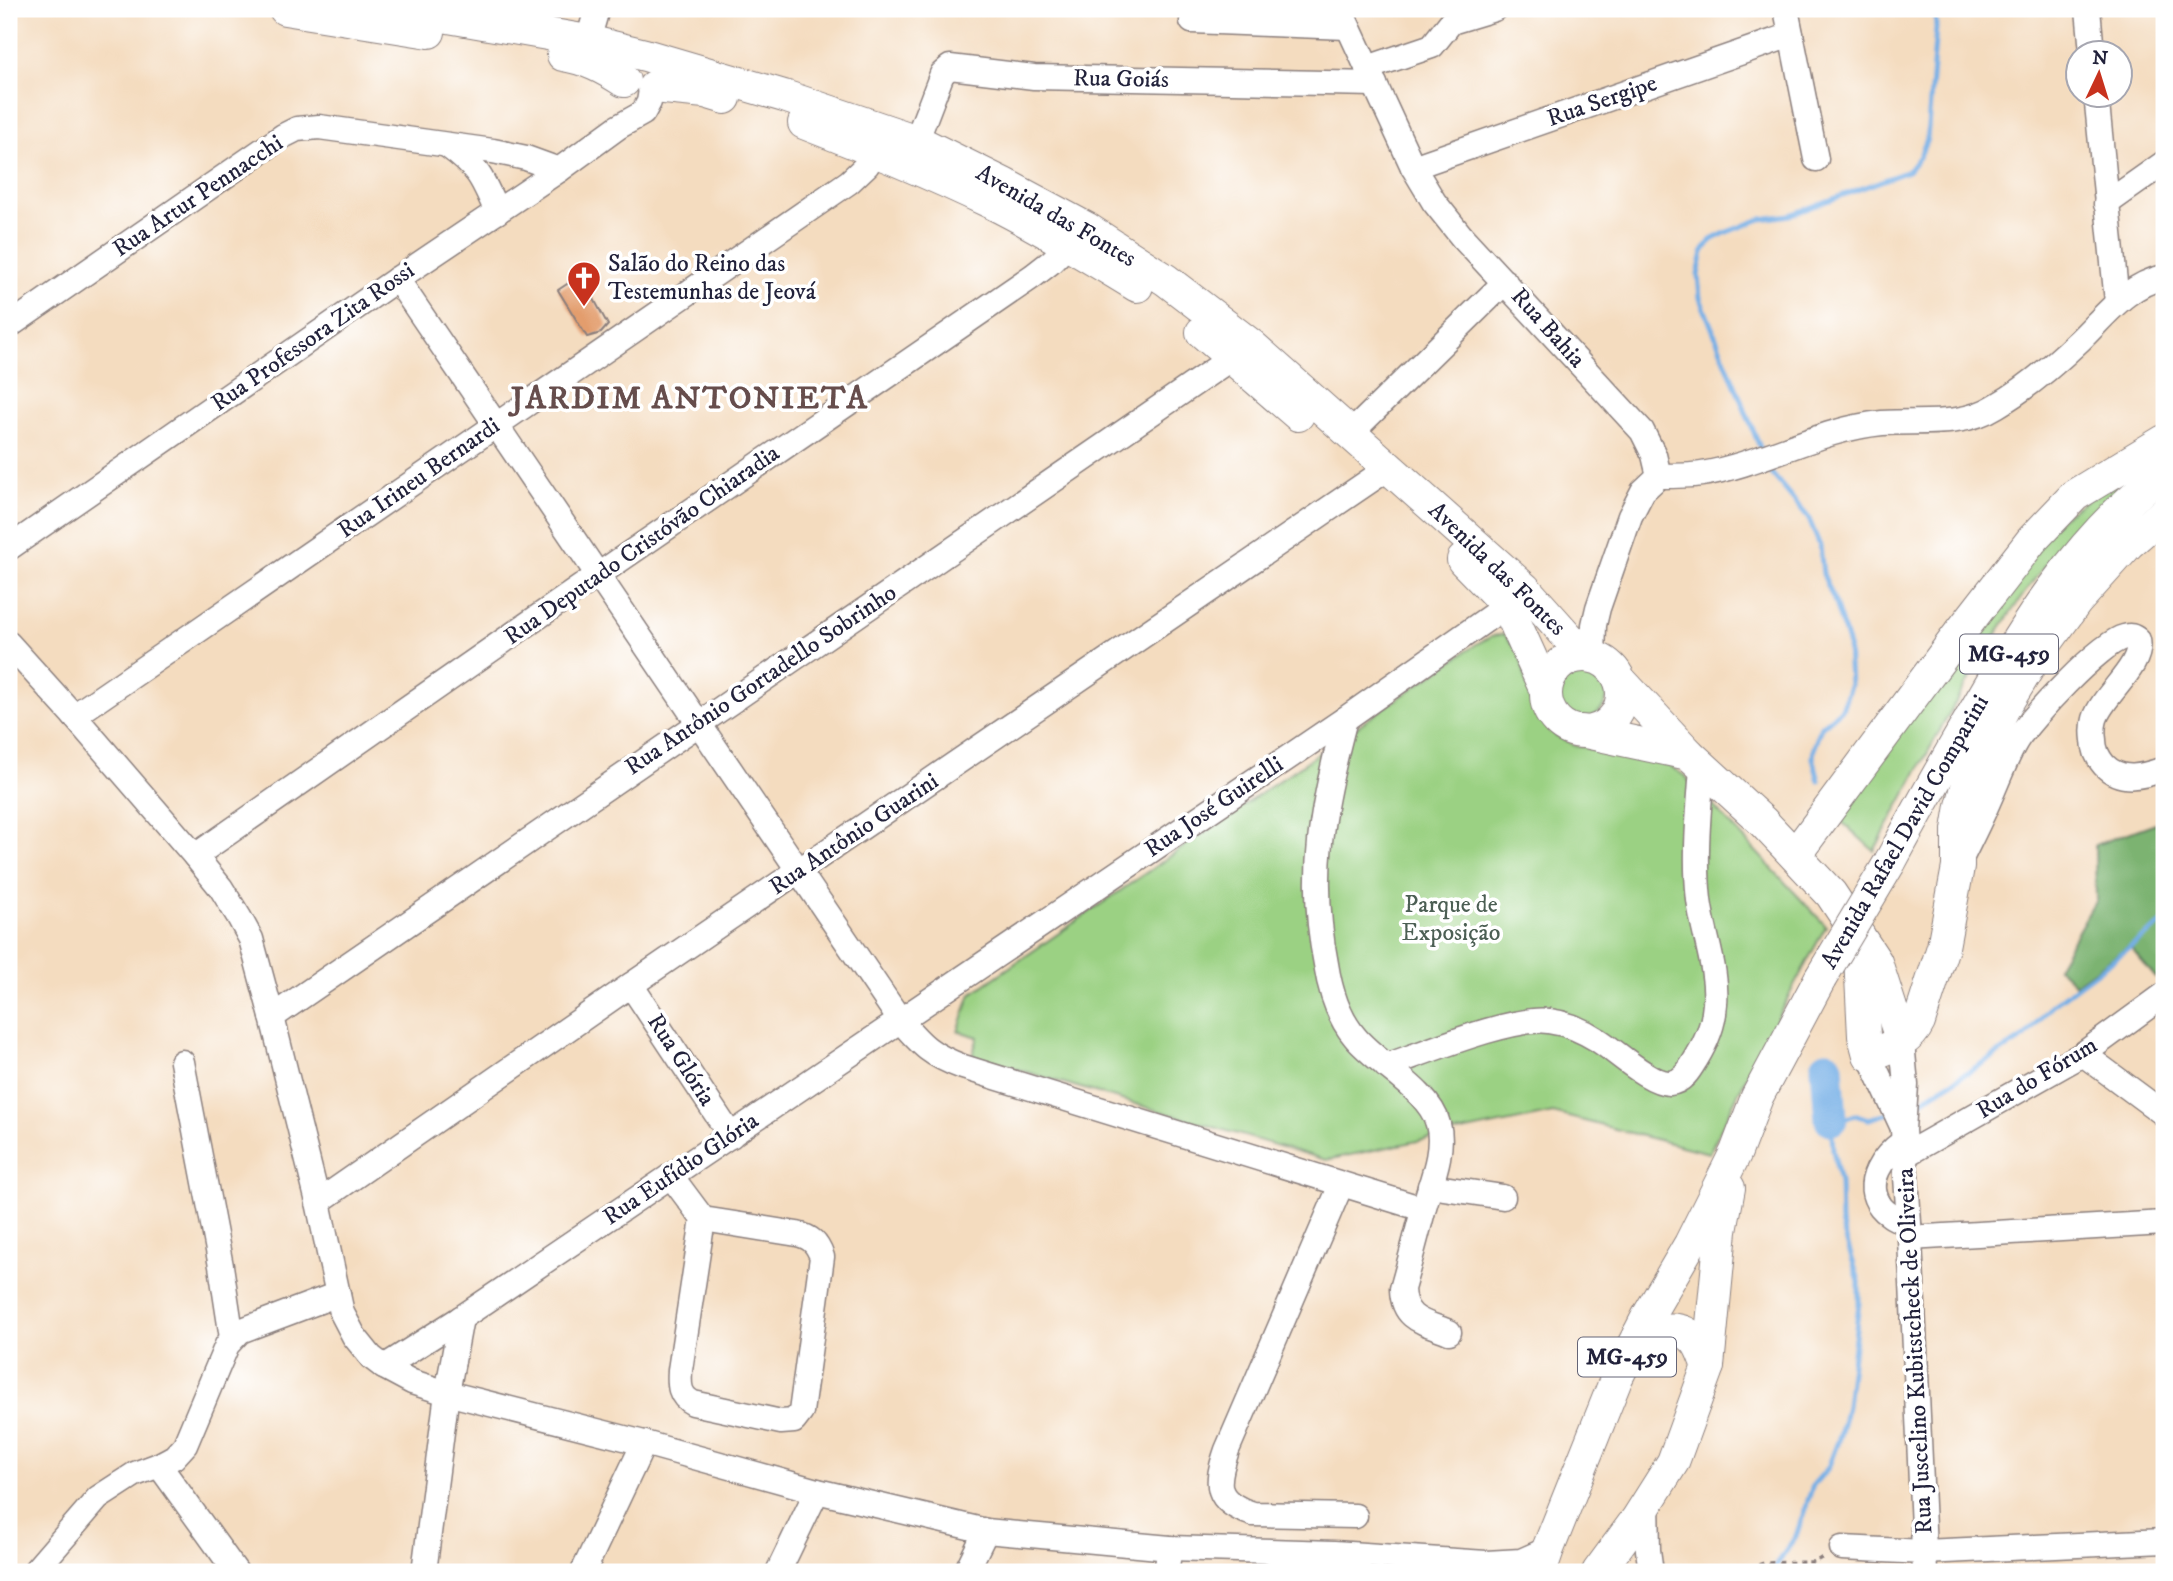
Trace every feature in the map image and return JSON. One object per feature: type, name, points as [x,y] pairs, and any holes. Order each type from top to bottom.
[{"type":"main road","name":"Avenida das Fontes","points":[[285,9],[345,13],[585,50],[645,55],[784,96],[882,141],[1004,184],[1077,236],[1166,279],[1241,351],[1381,473],[1516,597],[1588,657]]},
{"type":"main road","name":"Avenida das Fontes","points":[[402,9],[585,50],[639,85],[716,95],[797,121],[882,141]]},
{"type":"main road","points":[[639,85],[623,73],[626,63],[635,56],[645,55]]},
{"type":"main road","name":"Avenida das Fontes","points":[[1241,351],[1351,433],[1381,473]]},
{"type":"main road","points":[[1796,855],[2032,540],[2075,495],[2164,441]]},
{"type":"main road","name":"Avenida Rafael David Comparini","points":[[1544,1560],[1617,1377],[1681,1260],[1736,1152],[1756,1097],[1820,979],[1994,676],[2032,617],[2090,542],[2164,472]]},
{"type":"main road","points":[[1902,1042],[1877,1013],[1865,1045],[1869,1055],[1902,1042],[1915,1031],[1919,1022],[1943,947],[1958,867],[1958,830],[1969,780],[2005,706],[2029,665],[2076,602],[2129,543],[2164,513]]},
{"type":"main road","name":"Avenida das Fontes","points":[[1516,597],[1546,691],[1547,702],[1558,722],[1578,731],[1695,761]]},
{"type":"main road","name":"Avenida das Fontes","points":[[1546,691],[1554,670],[1573,657],[1588,657],[1604,662],[1612,669],[1695,761],[1762,821],[1831,894],[1859,936],[1877,1013]]},
{"type":"main road","points":[[1578,731],[1601,728],[1610,721],[1621,702],[1619,679]]},
{"type":"main road","name":"Avenida Rafael David Comparini","points":[[1598,1572],[1673,1462],[1708,1366],[1721,1231],[1736,1152]]},
{"type":"main road","points":[[1639,1334],[1666,1329],[1680,1330],[1695,1340],[1708,1366]]},
{"type":"street","points":[[585,50],[597,9]]},
{"type":"street","points":[[1371,76],[1432,46],[1451,22],[1494,9]]},
{"type":"street","points":[[1786,9],[1816,159]]},
{"type":"street","points":[[2088,9],[2091,38]]},
{"type":"street","points":[[1192,21],[1344,18]]},
{"type":"street","name":"Rua Bahia","points":[[1344,18],[1413,167],[1434,202],[1462,237],[1643,431],[1654,455],[1659,476]]},
{"type":"street","name":"Rua Sergipe","points":[[1413,167],[1791,35]]},
{"type":"street","name":"Rua Goiás","points":[[913,153],[942,74],[950,66],[1034,77],[1371,76]]},
{"type":"street","name":"Rua Professora Zita Rossi","points":[[9,548],[618,127],[623,107],[639,85]]},
{"type":"street","points":[[2097,108],[2117,302]]},
{"type":"street","name":"Rua Artur Pennacchi","points":[[9,326],[283,136],[297,130],[319,127],[470,147],[526,158],[559,170]]},
{"type":"street","name":"Rua Irineu Bernardi","points":[[74,716],[849,182],[867,165],[882,141]]},
{"type":"street","points":[[447,145],[466,159],[481,177],[497,212]]},
{"type":"street","points":[[2106,204],[2164,163]]},
{"type":"street","name":"Rua Deputado Cristóvão Chiaradia","points":[[195,856],[1033,276],[1077,236]]},
{"type":"street","points":[[1588,657],[1598,608],[1630,516],[1643,491],[1659,476],[1721,469],[1853,428],[1882,423],[1951,422],[1974,417],[1995,407],[2039,376],[2080,340],[2117,302],[2141,284],[2164,278]]},
{"type":"street","points":[[397,279],[900,1020],[919,1043],[953,1063],[1341,1185],[1427,1197],[1503,1197]]},
{"type":"street","points":[[1351,433],[1505,282]]},
{"type":"street","name":"Rua Antônio Gortadello Sobrinho","points":[[272,1017],[1241,351]]},
{"type":"street","name":"Rua Antônio Guarini","points":[[318,1202],[1381,473]]},
{"type":"street","name":"Rua José Guirelli","points":[[900,1020],[1345,719],[1516,597]]},
{"type":"street","points":[[1958,867],[2005,763],[2033,718],[2101,650],[2126,636],[2133,636],[2138,640],[2139,653],[2096,716],[2094,746],[2099,759],[2117,774],[2132,778],[2164,769]]},
{"type":"street","points":[[9,644],[195,856],[221,888],[251,939],[318,1202],[342,1312],[354,1336],[371,1357],[384,1367],[412,1382],[447,1393],[644,1443],[817,1491],[986,1531],[1170,1548],[1274,1551],[1334,1563],[1452,1566],[1544,1560]]},
{"type":"street","points":[[1345,719],[1328,784],[1319,840],[1317,894],[1320,934],[1328,978],[1340,1013],[1353,1036],[1426,1100],[1438,1122],[1439,1148],[1402,1289],[1407,1311],[1416,1318],[1449,1332]]},
{"type":"street","points":[[1386,1066],[1507,1026],[1527,1021],[1547,1021],[1569,1026],[1595,1038],[1655,1080],[1669,1083],[1681,1080],[1701,1051],[1713,1019],[1715,1003],[1715,983],[1699,901],[1695,761]]},
{"type":"street","name":"Rua Glória","points":[[631,985],[731,1136]]},
{"type":"street","name":"Rua do Fórum","points":[[1904,1142],[2083,1054],[2164,995]]},
{"type":"street","name":"Rua Eufídio Glória","points":[[384,1367],[461,1318],[900,1020]]},
{"type":"street","name":"Rua Juscelino Kubitstcheck de Oliveira","points":[[1902,1042],[1906,1085],[1904,1142],[1925,1562]]},
{"type":"street","points":[[2083,1054],[2164,1114]]},
{"type":"street","name":"Rua Juscelino Kubitstcheck de Oliveira","points":[[1869,1055],[1904,1142]]},
{"type":"street","points":[[182,1062],[221,1265],[232,1338]]},
{"type":"street","points":[[671,1176],[703,1219],[797,1234],[808,1237],[819,1248],[822,1257],[801,1412],[799,1418],[794,1421],[781,1422],[693,1404],[686,1400],[681,1392],[680,1370],[703,1219]]},
{"type":"street","points":[[1341,1185],[1227,1450],[1219,1475],[1219,1489],[1224,1498],[1237,1509],[1253,1514],[1354,1516]]},
{"type":"street","points":[[1910,1231],[2164,1223]]},
{"type":"street","points":[[45,1568],[99,1499],[135,1474],[174,1457],[185,1445],[232,1338],[240,1331],[338,1294]]},
{"type":"street","points":[[424,1572],[447,1393],[461,1318]]},
{"type":"street","points":[[583,1572],[644,1443]]},
{"type":"street","points":[[159,1465],[236,1572]]},
{"type":"street","points":[[778,1572],[817,1491]]},
{"type":"street","points":[[1647,1503],[1651,1572]]},
{"type":"street","points":[[1274,1551],[1275,1514]]},
{"type":"street","points":[[966,1572],[986,1531]]},
{"type":"street","points":[[1842,1548],[1925,1562],[2164,1541]]},
{"type":"street","points":[[1166,1572],[1170,1548]]},
{"type":"path","points":[[1740,1572],[1764,1563],[1814,1562],[1842,1548]]},
{"type":"green space","points":[[2164,448],[2074,532],[2022,597],[1976,667],[1874,851],[1832,813],[2060,518]]},
{"type":"green space","name":"Parque de Exposição","points":[[1504,634],[1519,652],[1531,701],[1555,735],[1576,746],[1668,765],[1685,776],[1826,926],[1709,1153],[1553,1113],[1326,1160],[972,1056],[978,1037],[958,1031],[971,994],[1478,643]]},
{"type":"green space","points":[[1583,670],[1600,677],[1607,694],[1600,711],[1583,718],[1566,711],[1559,694],[1566,677]]},
{"type":"green space","points":[[2164,820],[2164,970],[2156,978],[2129,946],[2075,984],[2057,967],[2096,900],[2095,845]]},
{"type":"building","name":"Salão do Reino das Testemunhas de Jeová","points":[[581,275],[608,325],[601,333],[587,337],[558,290]]},
{"type":"waterway","points":[[1761,450],[1700,298],[1698,275],[1703,252],[1711,240],[1727,232],[1761,219],[1790,215],[1908,171],[1920,156],[1927,139],[1936,28],[1935,9]]},
{"type":"waterway","points":[[1766,462],[1772,474],[1808,517],[1820,546],[1823,574],[1848,643],[1850,686],[1842,709],[1821,727],[1814,747],[1813,758],[1819,781]]},
{"type":"waterway","points":[[1921,1101],[2025,1037],[2052,1005],[2164,922]]},
{"type":"waterway","points":[[1827,1067],[1831,1119]]},
{"type":"waterway","points":[[1772,1572],[1796,1536],[1813,1485],[1828,1468],[1847,1406],[1859,1303],[1859,1281],[1841,1223],[1840,1182],[1833,1150],[1831,1119],[1844,1119],[1855,1115],[1869,1119],[1888,1113]]},
{"type":"place","name":"Salão do Reino das Testemunhas de Jeová","points":[[584,308]]},
{"type":"district","name":"JARDIM ANTONIETA","points":[[690,399]]}]
